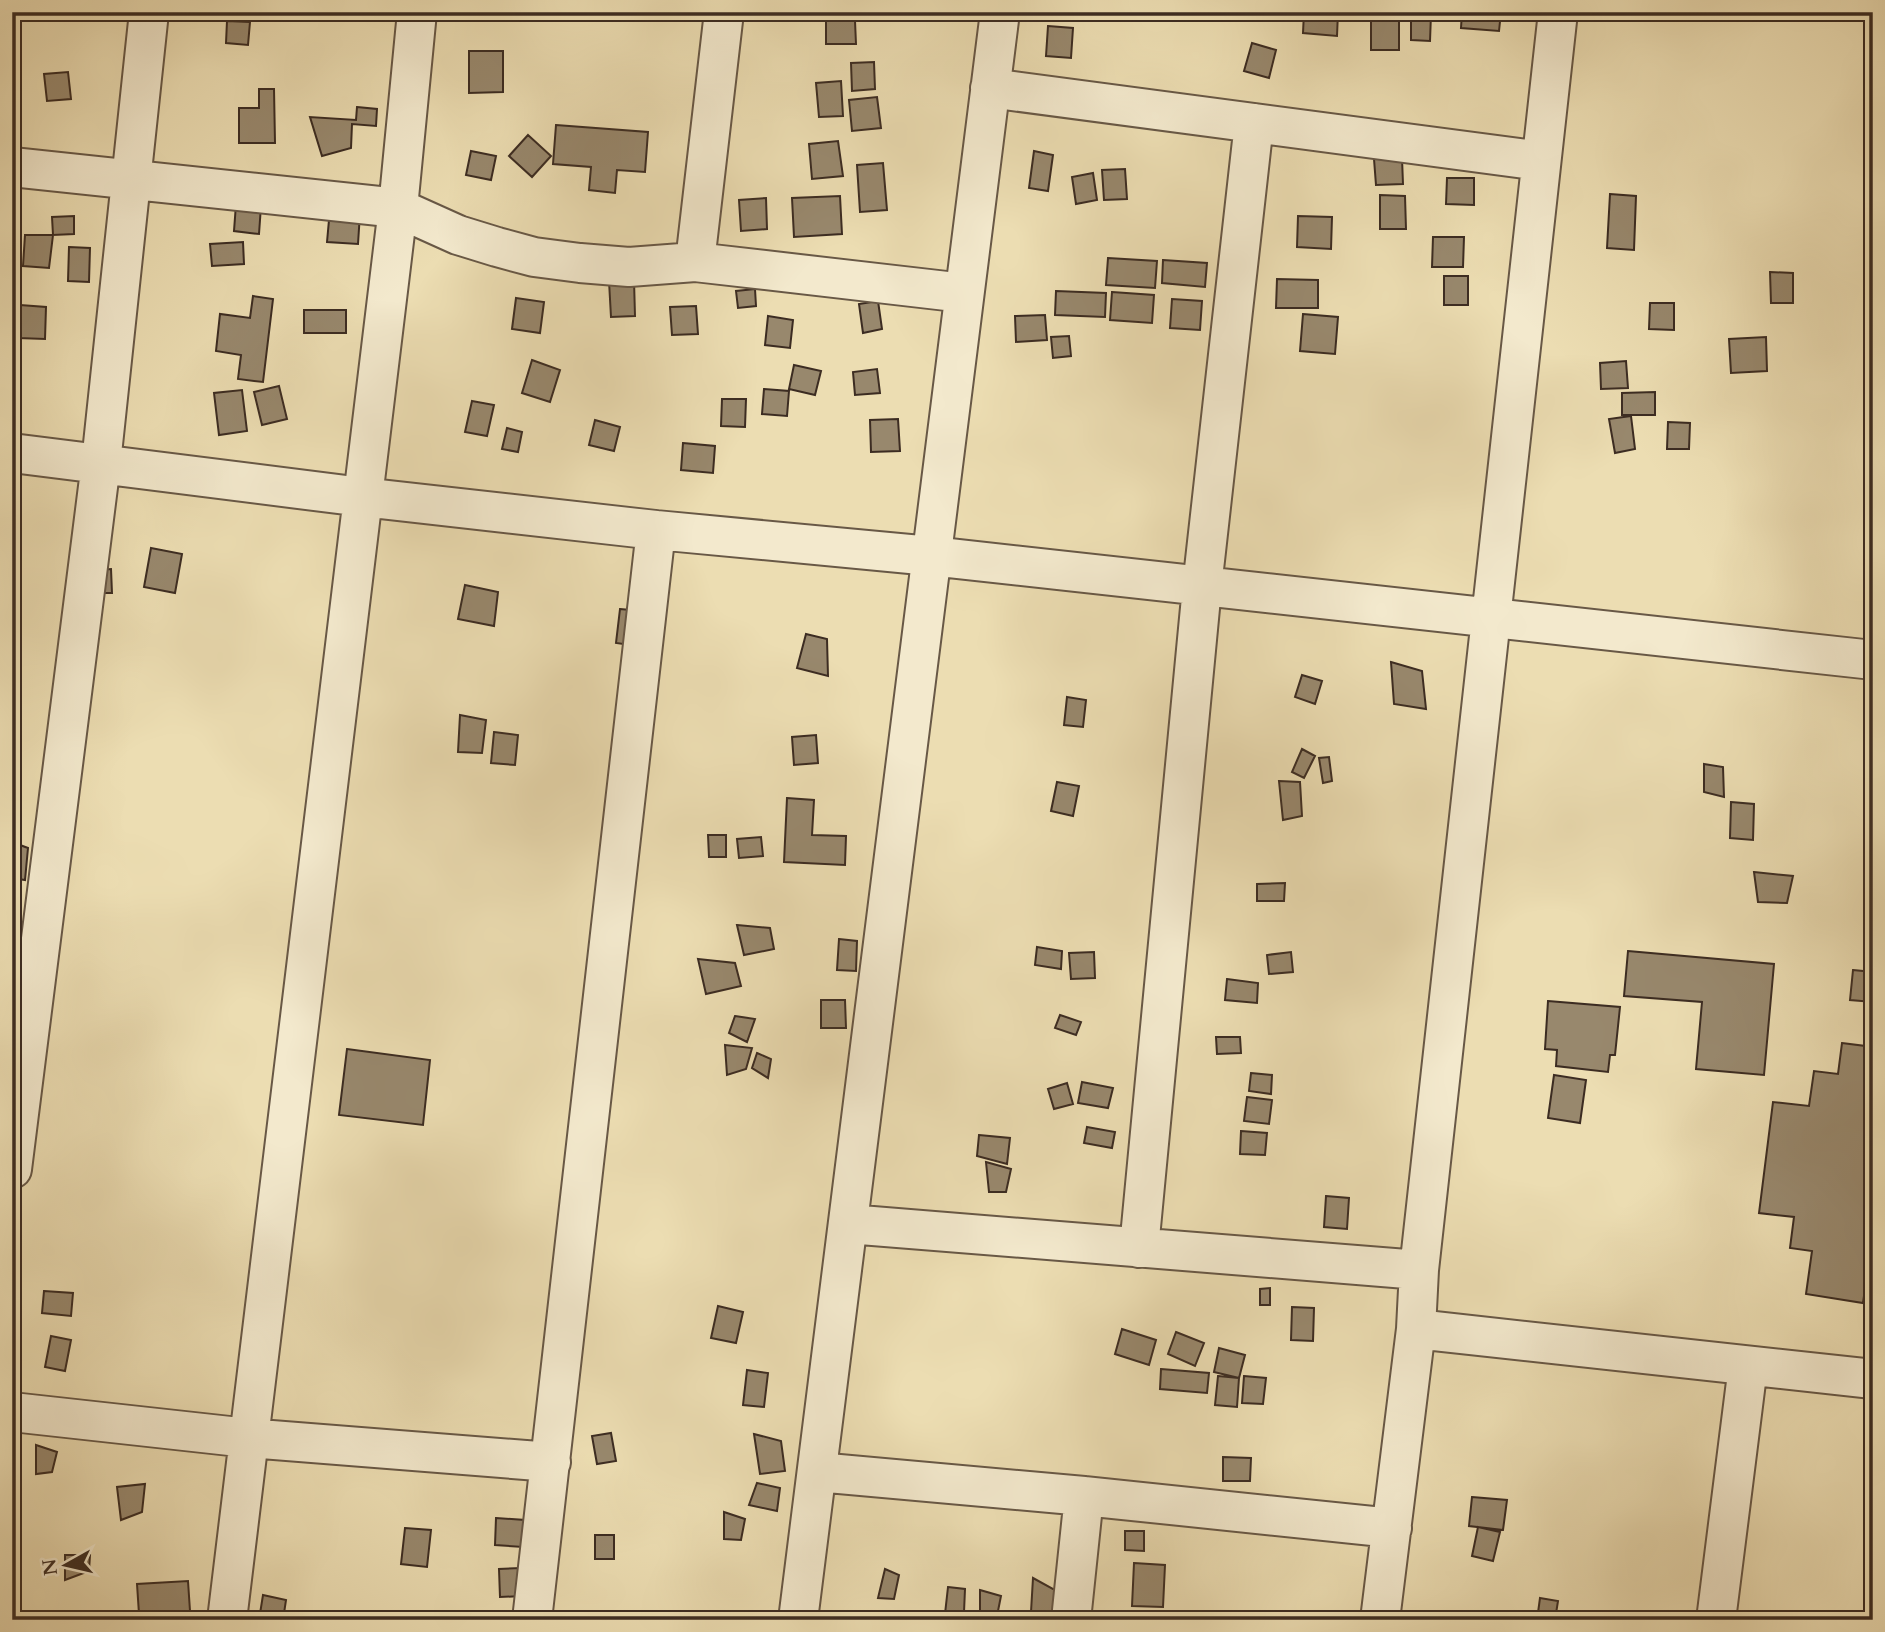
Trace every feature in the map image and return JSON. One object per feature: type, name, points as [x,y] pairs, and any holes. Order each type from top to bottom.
[{"type":"street","points":[[12,1169],[101,463],[149,12]]},
{"type":"street","points":[[227,1620],[398,208],[417,12]]},
{"type":"street","points":[[695,262],[724,12]]},
{"type":"street","points":[[798,1620],[1000,12]]},
{"type":"street","points":[[1380,1620],[1416,1329],[1419,1270],[1489,620],[1558,12]]},
{"type":"street","points":[[990,88],[1541,161]]},
{"type":"street","points":[[1139,1248],[1202,587],[1254,123]]},
{"type":"street","points":[[12,167],[398,208],[458,235],[534,257],[629,267],[695,262],[964,293]]},
{"type":"street","points":[[12,453],[656,530],[931,556],[1489,620],[1873,660]]},
{"type":"street","points":[[532,1620],[656,530]]},
{"type":"street","points":[[848,1224],[1419,1270]]},
{"type":"street","points":[[1416,1329],[1873,1379]]},
{"type":"street","points":[[1716,1620],[1748,1366]]},
{"type":"street","points":[[12,1412],[247,1438],[551,1462]]},
{"type":"street","points":[[817,1472],[1392,1528]]},
{"type":"street","points":[[1071,1620],[1084,1496]]},
{"type":"building","points":[[321,12],[321,14],[288,14]]},
{"type":"building","points":[[756,12],[810,12],[810,15],[756,16]]},
{"type":"building","points":[[865,12],[887,12],[886,19],[864,16]]},
{"type":"building","points":[[1195,12],[1224,12],[1224,13],[1195,17]]},
{"type":"building","points":[[1304,12],[1338,12],[1337,36],[1303,33]]},
{"type":"building","points":[[1371,12],[1399,12],[1399,50],[1371,50]]},
{"type":"building","points":[[1462,12],[1501,12],[1499,31],[1461,28]]},
{"type":"building","points":[[1411,13],[1431,14],[1430,41],[1411,40]]},
{"type":"building","points":[[227,21],[250,22],[248,45],[226,43]]},
{"type":"building","points":[[826,21],[855,21],[856,44],[826,44]]},
{"type":"building","points":[[1048,26],[1073,28],[1071,58],[1046,56]]},
{"type":"building","points":[[1252,43],[1276,50],[1269,78],[1244,71]]},
{"type":"building","points":[[469,51],[503,51],[503,92],[469,93]]},
{"type":"building","points":[[874,62],[875,89],[852,91],[851,63]]},
{"type":"building","points":[[68,72],[71,99],[47,101],[44,74]]},
{"type":"building","points":[[841,81],[843,116],[819,117],[816,83]]},
{"type":"building","points":[[259,89],[274,89],[275,143],[239,143],[239,108],[259,108]]},
{"type":"building","points":[[877,97],[881,128],[852,131],[849,100]]},
{"type":"building","points":[[357,107],[377,109],[376,126],[352,124],[351,148],[322,156],[310,117],[356,120]]},
{"type":"building","points":[[556,125],[648,132],[645,172],[617,170],[615,193],[589,190],[591,167],[553,164]]},
{"type":"building","points":[[528,135],[551,156],[532,177],[509,156]]},
{"type":"building","points":[[838,141],[843,176],[812,179],[809,144]]},
{"type":"building","points":[[471,151],[496,156],[491,180],[466,175]]},
{"type":"building","points":[[1034,151],[1053,155],[1048,191],[1029,188]]},
{"type":"building","points":[[1402,158],[1403,184],[1376,185],[1374,159]]},
{"type":"building","points":[[883,163],[887,210],[860,212],[857,165]]},
{"type":"building","points":[[1125,169],[1127,199],[1104,200],[1102,170]]},
{"type":"building","points":[[1093,173],[1097,200],[1076,204],[1072,177]]},
{"type":"building","points":[[1447,178],[1474,178],[1474,205],[1446,204]]},
{"type":"building","points":[[1610,194],[1636,196],[1634,250],[1607,248]]},
{"type":"building","points":[[1380,195],[1405,196],[1406,229],[1380,229]]},
{"type":"building","points":[[840,196],[842,234],[794,237],[792,198]]},
{"type":"building","points":[[766,198],[767,229],[741,231],[739,200]]},
{"type":"building","points":[[236,204],[261,206],[259,234],[234,231]]},
{"type":"building","points":[[330,209],[360,213],[358,244],[327,242]]},
{"type":"building","points":[[74,216],[74,234],[53,235],[52,217]]},
{"type":"building","points":[[1298,216],[1332,217],[1331,249],[1297,247]]},
{"type":"building","points":[[25,235],[53,235],[49,268],[23,266]]},
{"type":"building","points":[[1433,237],[1464,237],[1463,267],[1432,267]]},
{"type":"building","points":[[243,242],[244,264],[212,266],[210,244]]},
{"type":"building","points":[[69,247],[90,248],[89,282],[68,281]]},
{"type":"building","points":[[1108,258],[1157,261],[1155,288],[1106,285]]},
{"type":"building","points":[[1163,260],[1207,263],[1205,287],[1162,283]]},
{"type":"building","points":[[1770,272],[1793,273],[1793,303],[1771,303]]},
{"type":"building","points":[[1444,276],[1468,276],[1468,305],[1444,305]]},
{"type":"building","points":[[1277,279],[1318,280],[1318,308],[1276,308]]},
{"type":"building","points":[[634,280],[635,316],[611,317],[609,281]]},
{"type":"building","points":[[755,289],[756,306],[738,308],[736,291]]},
{"type":"building","points":[[1056,291],[1106,293],[1105,317],[1055,315]]},
{"type":"building","points":[[1112,292],[1154,295],[1152,323],[1110,320]]},
{"type":"building","points":[[253,296],[273,299],[263,382],[238,379],[241,355],[216,351],[220,314],[250,318]]},
{"type":"building","points":[[516,298],[544,302],[540,333],[512,329]]},
{"type":"building","points":[[1172,299],[1202,301],[1200,330],[1170,328]]},
{"type":"building","points":[[878,301],[882,329],[863,333],[859,304]]},
{"type":"building","points":[[1650,303],[1674,303],[1674,330],[1649,329]]},
{"type":"building","points":[[20,305],[46,307],[45,339],[18,338]]},
{"type":"building","points":[[696,306],[698,334],[672,335],[670,307]]},
{"type":"building","points":[[304,310],[346,310],[346,333],[304,333]]},
{"type":"building","points":[[1303,314],[1338,317],[1335,354],[1300,351]]},
{"type":"building","points":[[1045,315],[1047,340],[1016,342],[1015,316]]},
{"type":"building","points":[[768,316],[793,320],[790,348],[765,345]]},
{"type":"building","points":[[1069,336],[1071,356],[1053,358],[1051,337]]},
{"type":"building","points":[[1766,337],[1767,371],[1731,373],[1729,339]]},
{"type":"building","points":[[532,360],[560,370],[550,402],[522,393]]},
{"type":"building","points":[[1626,361],[1628,388],[1601,389],[1600,363]]},
{"type":"building","points":[[794,365],[821,371],[815,395],[789,389]]},
{"type":"building","points":[[877,369],[880,393],[855,395],[853,372]]},
{"type":"building","points":[[279,386],[287,419],[262,425],[254,392]]},
{"type":"building","points":[[764,389],[789,391],[787,416],[762,414]]},
{"type":"building","points":[[242,390],[247,431],[219,435],[214,393]]},
{"type":"building","points":[[1655,392],[1655,415],[1622,415],[1622,393]]},
{"type":"building","points":[[722,399],[746,399],[745,427],[721,426]]},
{"type":"building","points":[[472,401],[494,405],[487,436],[465,432]]},
{"type":"building","points":[[1631,416],[1635,449],[1615,453],[1609,419]]},
{"type":"building","points":[[898,419],[900,451],[871,452],[870,420]]},
{"type":"building","points":[[595,420],[620,427],[614,451],[589,445]]},
{"type":"building","points":[[1668,422],[1690,423],[1689,449],[1667,449]]},
{"type":"building","points":[[507,428],[522,432],[518,452],[502,449]]},
{"type":"building","points":[[683,443],[715,446],[713,473],[681,470]]},
{"type":"building","points":[[151,548],[182,554],[175,593],[144,587]]},
{"type":"building","points":[[111,569],[112,593],[96,593],[96,570]]},
{"type":"building","points":[[465,585],[498,592],[494,626],[458,619]]},
{"type":"building","points":[[620,609],[641,611],[638,646],[616,643]]},
{"type":"building","points":[[806,634],[827,639],[828,676],[797,668]]},
{"type":"building","points":[[1391,662],[1422,671],[1426,709],[1394,704]]},
{"type":"building","points":[[1302,675],[1322,681],[1315,704],[1295,697]]},
{"type":"building","points":[[1067,697],[1086,700],[1083,727],[1064,725]]},
{"type":"building","points":[[460,715],[486,720],[482,753],[458,752]]},
{"type":"building","points":[[494,732],[518,735],[515,765],[491,763]]},
{"type":"building","points":[[816,735],[818,763],[794,765],[792,737]]},
{"type":"building","points":[[1302,749],[1315,756],[1304,778],[1292,772]]},
{"type":"building","points":[[1329,757],[1332,781],[1323,783],[1319,758]]},
{"type":"building","points":[[1704,764],[1723,767],[1724,797],[1704,792]]},
{"type":"building","points":[[1279,781],[1300,782],[1302,816],[1283,820]]},
{"type":"building","points":[[1057,782],[1079,786],[1073,816],[1051,811]]},
{"type":"building","points":[[787,798],[814,800],[812,835],[846,836],[845,865],[784,862]]},
{"type":"building","points":[[1731,802],[1754,804],[1753,840],[1730,838]]},
{"type":"building","points":[[708,835],[726,835],[726,857],[709,857]]},
{"type":"building","points":[[761,837],[763,856],[739,858],[737,839]]},
{"type":"building","points":[[12,842],[28,848],[25,880],[12,878]]},
{"type":"building","points":[[1754,872],[1793,876],[1787,903],[1758,902]]},
{"type":"building","points":[[1285,883],[1284,901],[1257,901],[1257,884]]},
{"type":"building","points":[[737,925],[770,928],[774,949],[744,955]]},
{"type":"building","points":[[839,939],[857,941],[856,971],[837,970]]},
{"type":"building","points":[[1037,947],[1062,951],[1061,969],[1035,965]]},
{"type":"building","points":[[1628,951],[1774,964],[1764,1075],[1696,1069],[1702,1002],[1624,996]]},
{"type":"building","points":[[1094,952],[1095,978],[1071,979],[1069,953]]},
{"type":"building","points":[[1291,952],[1293,972],[1269,974],[1267,955]]},
{"type":"building","points":[[698,959],[735,963],[741,986],[706,994]]},
{"type":"building","points":[[1853,970],[1873,972],[1873,1002],[1850,1000]]},
{"type":"building","points":[[1227,979],[1258,983],[1257,1003],[1225,1000]]},
{"type":"building","points":[[821,1000],[845,1000],[846,1028],[821,1028]]},
{"type":"building","points":[[1548,1001],[1620,1007],[1615,1055],[1610,1055],[1608,1072],[1556,1066],[1557,1050],[1545,1049]]},
{"type":"building","points":[[1060,1015],[1081,1022],[1076,1035],[1055,1028]]},
{"type":"building","points":[[735,1016],[755,1019],[747,1042],[729,1033]]},
{"type":"building","points":[[1216,1037],[1240,1037],[1241,1053],[1217,1054]]},
{"type":"building","points":[[1842,1043],[1873,1047],[1873,1235],[1863,1303],[1806,1294],[1812,1251],[1790,1248],[1794,1217],[1759,1213],[1773,1102],[1809,1106],[1814,1071],[1838,1074]]},
{"type":"building","points":[[725,1045],[752,1048],[746,1069],[727,1075]]},
{"type":"building","points":[[347,1049],[430,1060],[423,1125],[339,1115]]},
{"type":"building","points":[[757,1053],[771,1059],[768,1078],[752,1068]]},
{"type":"building","points":[[1251,1073],[1272,1075],[1271,1094],[1249,1091]]},
{"type":"building","points":[[1554,1075],[1586,1080],[1580,1123],[1548,1118]]},
{"type":"building","points":[[1082,1082],[1113,1088],[1108,1108],[1078,1103]]},
{"type":"building","points":[[1067,1083],[1073,1104],[1054,1109],[1048,1089]]},
{"type":"building","points":[[1247,1097],[1272,1100],[1269,1124],[1244,1121]]},
{"type":"building","points":[[1087,1127],[1115,1132],[1112,1148],[1084,1143]]},
{"type":"building","points":[[1241,1131],[1267,1133],[1265,1155],[1240,1154]]},
{"type":"building","points":[[979,1135],[1010,1138],[1007,1164],[977,1156]]},
{"type":"building","points":[[986,1162],[1011,1169],[1006,1192],[989,1192]]},
{"type":"building","points":[[1326,1196],[1349,1198],[1347,1229],[1324,1227]]},
{"type":"building","points":[[1270,1288],[1270,1305],[1260,1305],[1260,1289]]},
{"type":"building","points":[[44,1291],[73,1293],[71,1316],[42,1313]]},
{"type":"building","points":[[718,1306],[743,1312],[736,1343],[711,1338]]},
{"type":"building","points":[[1292,1307],[1314,1308],[1313,1341],[1291,1340]]},
{"type":"building","points":[[1122,1329],[1156,1340],[1149,1365],[1115,1354]]},
{"type":"building","points":[[1176,1332],[1204,1343],[1195,1366],[1168,1354]]},
{"type":"building","points":[[51,1336],[71,1340],[65,1371],[45,1367]]},
{"type":"building","points":[[1219,1348],[1245,1355],[1239,1378],[1214,1372]]},
{"type":"building","points":[[1161,1369],[1209,1373],[1207,1393],[1160,1389]]},
{"type":"building","points":[[747,1370],[768,1373],[764,1407],[743,1405]]},
{"type":"building","points":[[1218,1376],[1239,1378],[1237,1407],[1215,1405]]},
{"type":"building","points":[[1244,1376],[1266,1378],[1263,1404],[1242,1403]]},
{"type":"building","points":[[611,1433],[616,1461],[597,1464],[592,1436]]},
{"type":"building","points":[[754,1434],[781,1441],[785,1471],[760,1474]]},
{"type":"building","points":[[36,1445],[57,1452],[52,1472],[36,1474]]},
{"type":"building","points":[[1223,1457],[1251,1458],[1250,1481],[1223,1481]]},
{"type":"building","points":[[757,1483],[780,1488],[777,1511],[749,1505]]},
{"type":"building","points":[[145,1484],[142,1512],[121,1520],[117,1487]]},
{"type":"building","points":[[1472,1497],[1507,1500],[1503,1530],[1469,1526]]},
{"type":"building","points":[[724,1512],[745,1519],[741,1540],[724,1539]]},
{"type":"building","points":[[496,1518],[525,1520],[523,1547],[495,1545]]},
{"type":"building","points":[[1478,1527],[1500,1532],[1493,1561],[1472,1556]]},
{"type":"building","points":[[405,1528],[431,1530],[427,1567],[401,1564]]},
{"type":"building","points":[[1125,1531],[1144,1531],[1144,1551],[1125,1550]]},
{"type":"building","points":[[595,1535],[614,1535],[614,1559],[595,1559]]},
{"type":"building","points":[[65,1555],[90,1555],[89,1571],[65,1580]]},
{"type":"building","points":[[1134,1563],[1165,1565],[1163,1607],[1132,1606]]},
{"type":"building","points":[[521,1568],[522,1596],[500,1597],[499,1569]]},
{"type":"building","points":[[885,1569],[899,1575],[894,1599],[878,1598]]},
{"type":"building","points":[[1033,1578],[1055,1590],[1055,1615],[1031,1612]]},
{"type":"building","points":[[188,1581],[190,1611],[139,1614],[137,1584]]},
{"type":"building","points":[[948,1587],[965,1589],[964,1612],[945,1614]]},
{"type":"building","points":[[980,1590],[1001,1596],[997,1616],[980,1617]]},
{"type":"building","points":[[263,1595],[286,1600],[283,1620],[259,1620]]},
{"type":"building","points":[[1540,1598],[1558,1601],[1555,1620],[1537,1620]]},
{"type":"building","points":[[1253,1612],[1280,1614],[1280,1620],[1252,1620]]},
{"type":"building","points":[[98,1615],[115,1617],[115,1620],[98,1620]]}]
